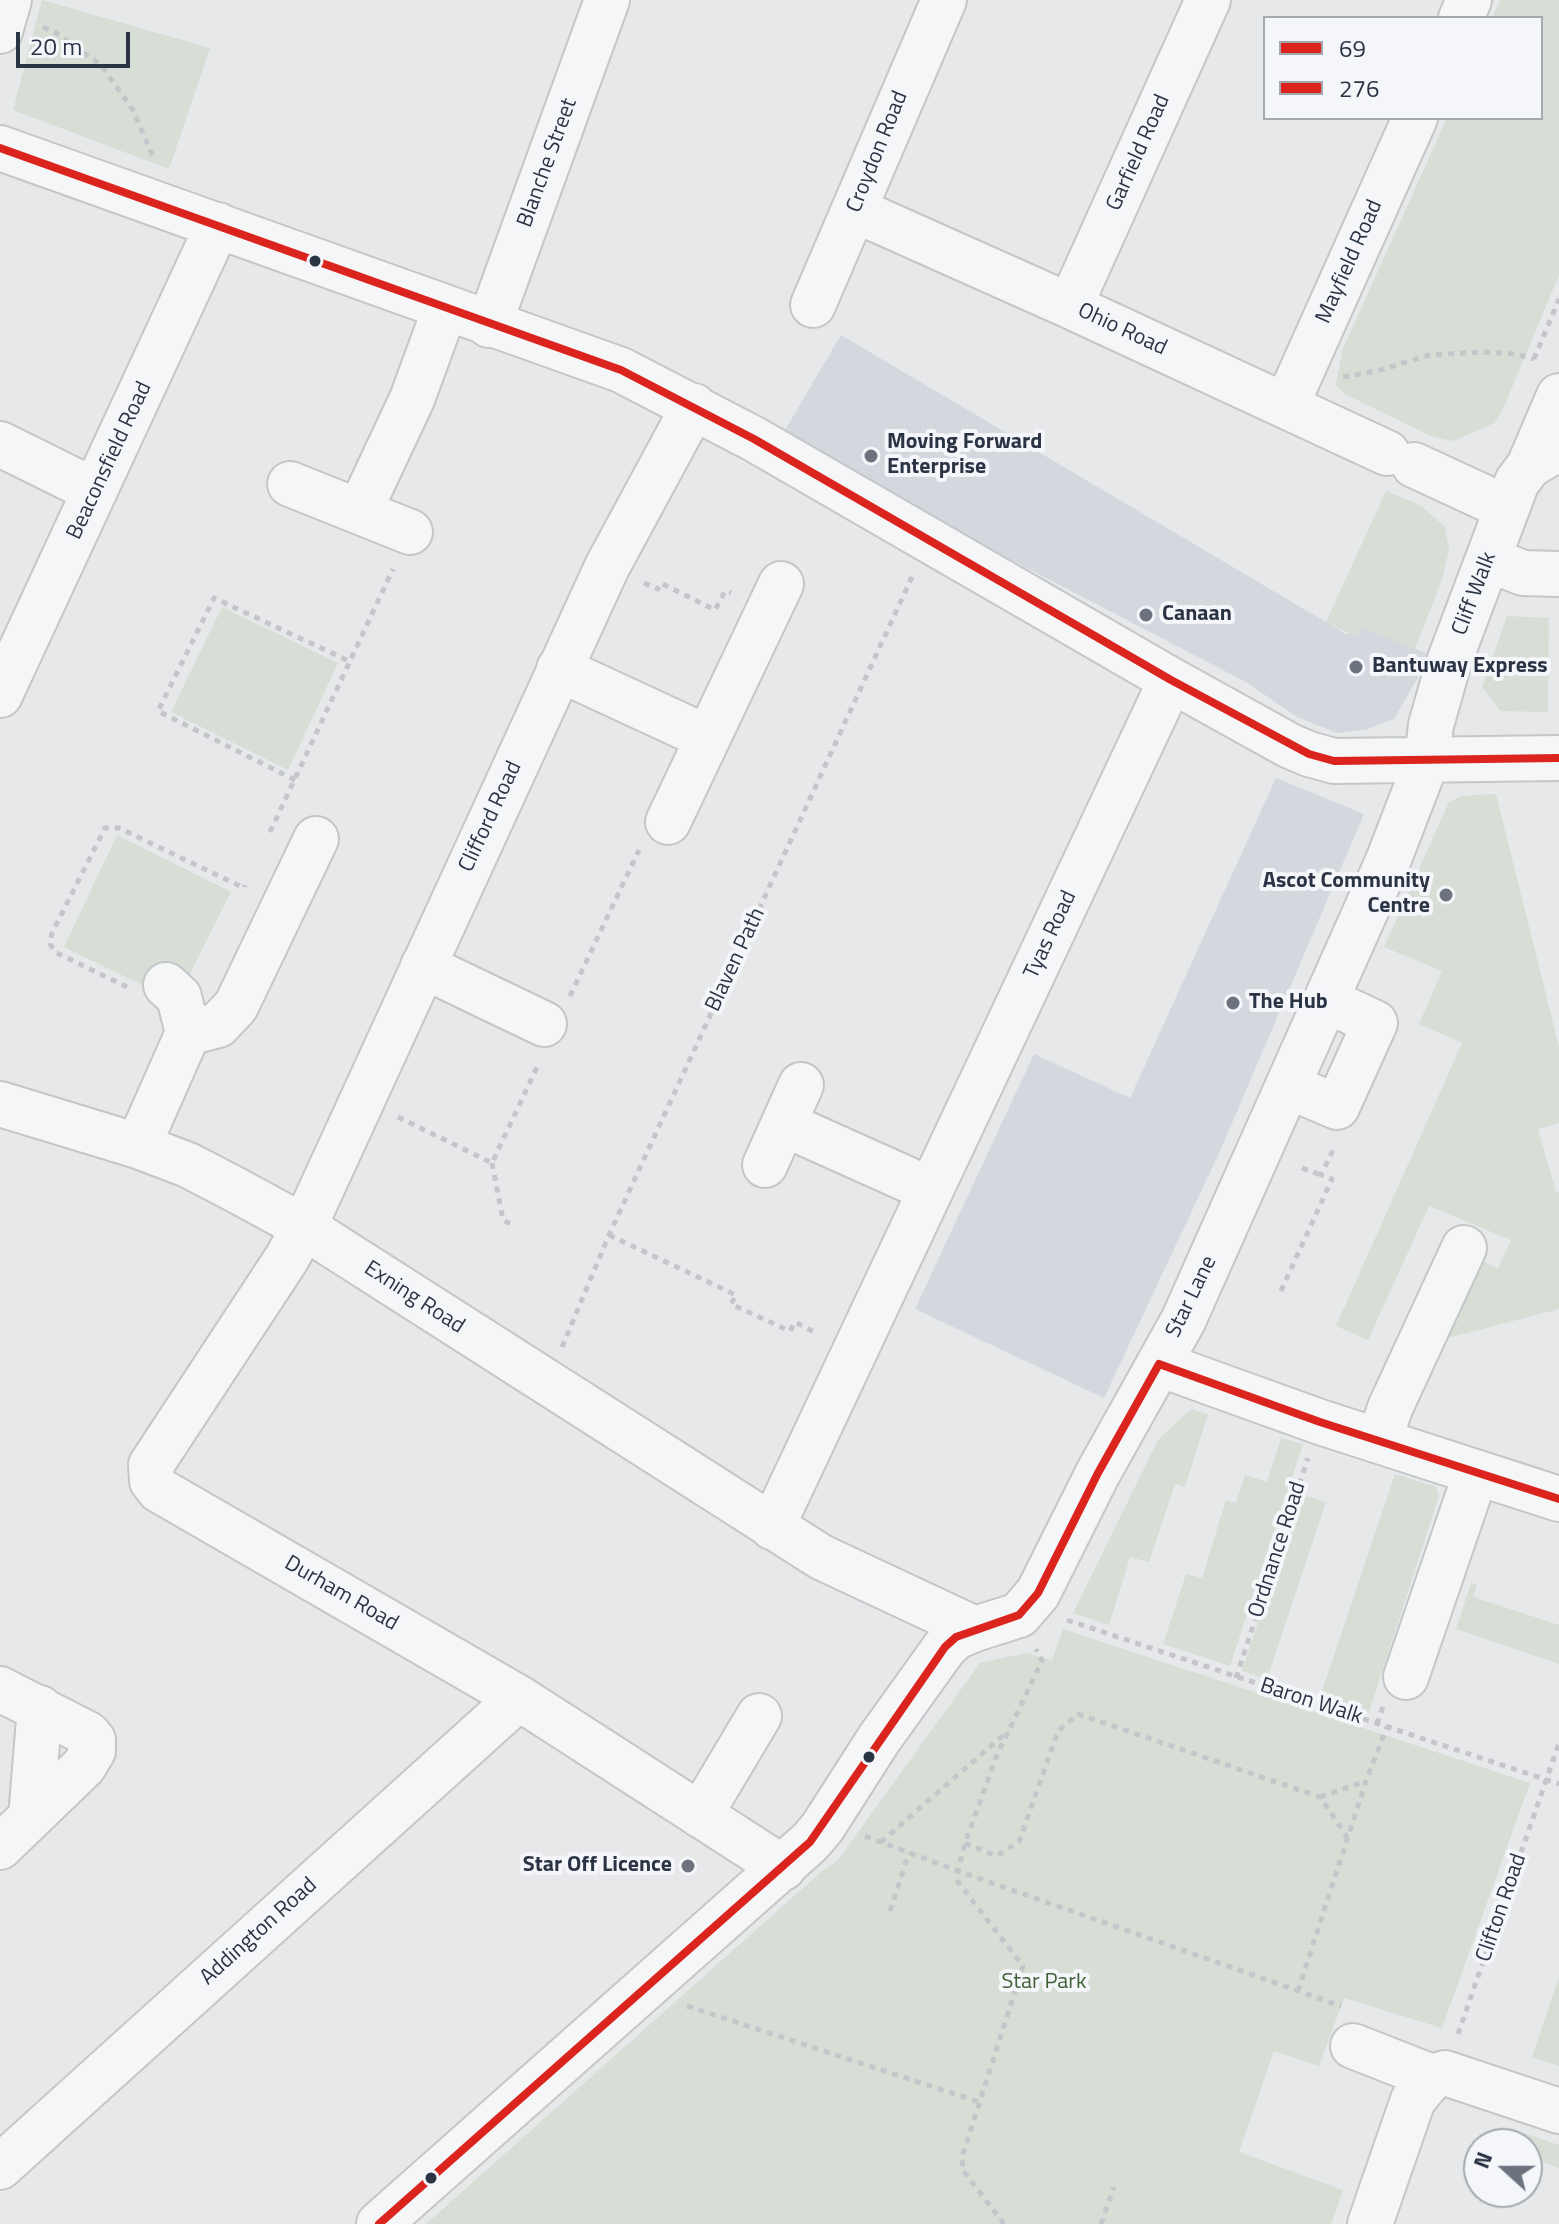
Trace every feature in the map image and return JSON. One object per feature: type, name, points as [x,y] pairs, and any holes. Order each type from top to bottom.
[{"type":"street","name":"Blanche Street","points":[[489,325],[607,0]]},
{"type":"street","name":"Croydon Road","points":[[813,305],[944,0]]},
{"type":"street","name":"Garfield Road","points":[[1070,306],[1208,0]]},
{"type":"street","name":"Mayfield Road","points":[[1286,406],[1414,120]]},
{"type":"street","points":[[0,148],[621,370],[694,406],[1171,680],[1309,754],[1334,761],[1559,758]]},
{"type":"street","name":"Ohio Road","points":[[855,210],[1507,508]]},
{"type":"street","name":"Beaconsfield Road","points":[[0,695],[218,225]]},
{"type":"street","points":[[360,510],[412,399],[445,309]]},
{"type":"street","name":"Cliff Walk","points":[[1427,760],[1431,725],[1449,662],[1517,482],[1544,459],[1559,396]]},
{"type":"street","name":"Clifford Road","points":[[304,1227],[607,567],[694,406]]},
{"type":"street","points":[[0,444],[95,491]]},
{"type":"street","points":[[290,484],[410,532]]},
{"type":"street","points":[[1488,559],[1523,573],[1559,574]]},
{"type":"street","points":[[668,822],[775,596]]},
{"type":"street","points":[[559,669],[708,738]]},
{"type":"street","name":"Tyas Road","points":[[772,1527],[1171,680]]},
{"type":"street","name":"Star Lane","points":[[379,2224],[783,1868],[822,1828],[934,1659],[956,1637],[1019,1615],[1038,1593],[1098,1473],[1196,1292],[1388,861],[1427,760]]},
{"type":"street","points":[[188,1033],[218,1025],[236,1006],[316,839]]},
{"type":"street","points":[[423,966],[544,1024]]},
{"type":"street","points":[[138,1146],[188,1033],[179,997],[166,985]]},
{"type":"street","name":"Exning Road","points":[[0,1104],[138,1146],[188,1165],[304,1227],[821,1557],[975,1629]]},
{"type":"street","points":[[765,1165],[792,1104],[931,1190]]},
{"type":"street","name":"Durham Road","points":[[304,1227],[287,1258],[151,1465],[152,1481],[159,1490],[519,1698],[783,1868]]},
{"type":"street","points":[[1379,1441],[1390,1408],[1464,1248]]},
{"type":"street","points":[[1159,1364],[1320,1422],[1559,1499]]},
{"type":"street","points":[[1406,1677],[1476,1473]]},
{"type":"street","points":[[0,1689],[88,1734],[93,1740],[93,1751],[84,1766],[15,1832]]},
{"type":"street","name":"Addington Road","points":[[0,2167],[519,1698]]},
{"type":"street","points":[[700,1815],[759,1716]]},
{"type":"street","points":[[1353,2046],[1559,2111]]},
{"type":"street","points":[[1370,2224],[1413,2100],[1438,2075]]},
{"type":"path","points":[[5,14],[56,33],[101,65],[133,110],[155,161],[167,207]]},
{"type":"path","points":[[1340,378],[1377,371],[1429,355],[1481,352],[1516,354],[1534,359]]},
{"type":"path","points":[[264,845],[410,532]]},
{"type":"path","name":"Blaven Path","points":[[546,1383],[609,1235],[685,1078],[930,539]]},
{"type":"path","points":[[607,567],[658,589],[661,583],[715,610],[725,591],[775,596]]},
{"type":"path","points":[[295,780],[158,711],[214,598],[349,661]]},
{"type":"path","points":[[166,985],[152,998],[55,952],[50,944],[52,933],[105,828],[119,828],[244,888],[248,878]]},
{"type":"path","points":[[492,1163],[503,1220],[513,1225]]},
{"type":"path","points":[[1302,1168],[1321,1175]]},
{"type":"path","points":[[609,1235],[736,1295],[731,1304],[790,1331],[795,1322],[855,1352]]},
{"type":"path","name":"Ordnance Road","points":[[1236,1678],[1320,1422]]},
{"type":"path","name":"Baron Walk","points":[[1063,1618],[1559,1784]]},
{"type":"path","points":[[1004,2224],[962,2169],[963,2154],[1023,1966],[958,1882],[958,1871],[997,1755],[1042,1661],[1030,1637]]},
{"type":"path","points":[[965,1843],[996,1856],[1019,1842],[1058,1731],[1078,1714],[1320,1797],[1347,1837]]},
{"type":"path","points":[[881,1842],[1012,1727]]},
{"type":"path","points":[[1298,1991],[1347,1837],[1387,1727]]},
{"type":"path","name":"Clifton Road","points":[[1438,2075],[1559,1743]]},
{"type":"path","points":[[1320,1797],[1366,1781]]},
{"type":"path","points":[[860,1833],[958,1871],[1349,2008],[1339,2040],[1353,2046]]},
{"type":"path","points":[[890,1911],[909,1853]]},
{"type":"path","points":[[651,1983],[674,2002],[979,2102]]},
{"type":"path","points":[[1101,2224],[1114,2187]]},
{"type":"shaded area","points":[[841,335],[1346,634],[1363,628],[1426,653],[1417,679],[1394,719],[1368,729],[1337,733],[1297,717],[1246,682],[1000,554],[785,430]]},
{"type":"shaded area","points":[[1276,778],[1364,814],[1221,1149],[1104,1398],[915,1309],[1034,1054],[1130,1098]]},
{"type":"green space","points":[[42,0],[210,48],[169,169],[13,110]]},
{"type":"green space","points":[[1500,0],[1559,0],[1559,275],[1503,409],[1494,423],[1453,441],[1433,437],[1414,428],[1345,394],[1336,385],[1342,351],[1446,120],[1543,120],[1543,16],[1493,16]]},
{"type":"green space","points":[[1386,491],[1420,505],[1445,527],[1449,549],[1443,577],[1415,649],[1363,628],[1356,637],[1326,622]]},
{"type":"green space","points":[[222,607],[338,663],[288,770],[171,712]]},
{"type":"green space","points":[[1507,616],[1549,618],[1548,712],[1500,711],[1482,687]]},
{"type":"green space","points":[[1496,794],[1559,1047],[1559,1123],[1538,1129],[1556,1192],[1559,1192],[1559,1309],[1444,1339],[1480,1260],[1498,1269],[1511,1240],[1429,1206],[1368,1340],[1336,1326],[1462,1043],[1419,1024],[1442,971],[1384,947],[1449,802],[1461,796]]},
{"type":"green space","points":[[117,835],[231,892],[187,980],[148,988],[64,947]]},
{"type":"green space","points":[[1191,1409],[1208,1414],[1185,1487],[1175,1484],[1149,1562],[1130,1557],[1109,1625],[1073,1613],[1158,1440]]},
{"type":"green space","points":[[1281,1438],[1303,1444],[1230,1666],[1163,1644],[1186,1574],[1202,1578],[1226,1500],[1236,1503],[1245,1475],[1267,1482]]},
{"type":"green space","points":[[1395,1474],[1436,1487],[1439,1496],[1369,1712],[1320,1697]]},
{"type":"green space","points":[[1300,1494],[1326,1502],[1267,1679],[1242,1671]]},
{"type":"green space","points":[[1471,1583],[1477,1585],[1473,1597],[1559,1625],[1559,1664],[1456,1629]]},
{"type":"green space","name":"Star Park","points":[[1063,1629],[1530,1783],[1442,2028],[1344,1998],[1319,2066],[1274,2051],[1239,2152],[1343,2190],[1331,2224],[426,2224],[838,1860],[980,1663],[1026,1653],[1052,1660]]},
{"type":"green space","points":[[1559,1977],[1559,2066],[1532,2057]]},
{"type":"green space","points":[[1543,2140],[1559,2145],[1559,2168],[1543,2162]]},
{"type":"transit line","name":"69","points":[[0,148],[621,370],[754,439],[1171,680],[1309,754],[1334,761],[1559,758]]},
{"type":"transit line","name":"276","points":[[1159,1364],[1320,1422],[1559,1499]]},
{"type":"transit line","name":"276","points":[[379,2224],[810,1842],[945,1647],[956,1637],[1019,1615],[1038,1593],[1098,1473],[1159,1364]]},
{"type":"place","name":"Moving Forward Enterprise","points":[[871,456]]},
{"type":"place","name":"Canaan","points":[[1146,615]]},
{"type":"place","name":"Bantuway Express","points":[[1356,667]]},
{"type":"place","name":"Ascot Community Centre","points":[[1446,895]]},
{"type":"place","name":"The Hub","points":[[1233,1003]]},
{"type":"place","name":"Star Off Licence","points":[[688,1866]]}]
